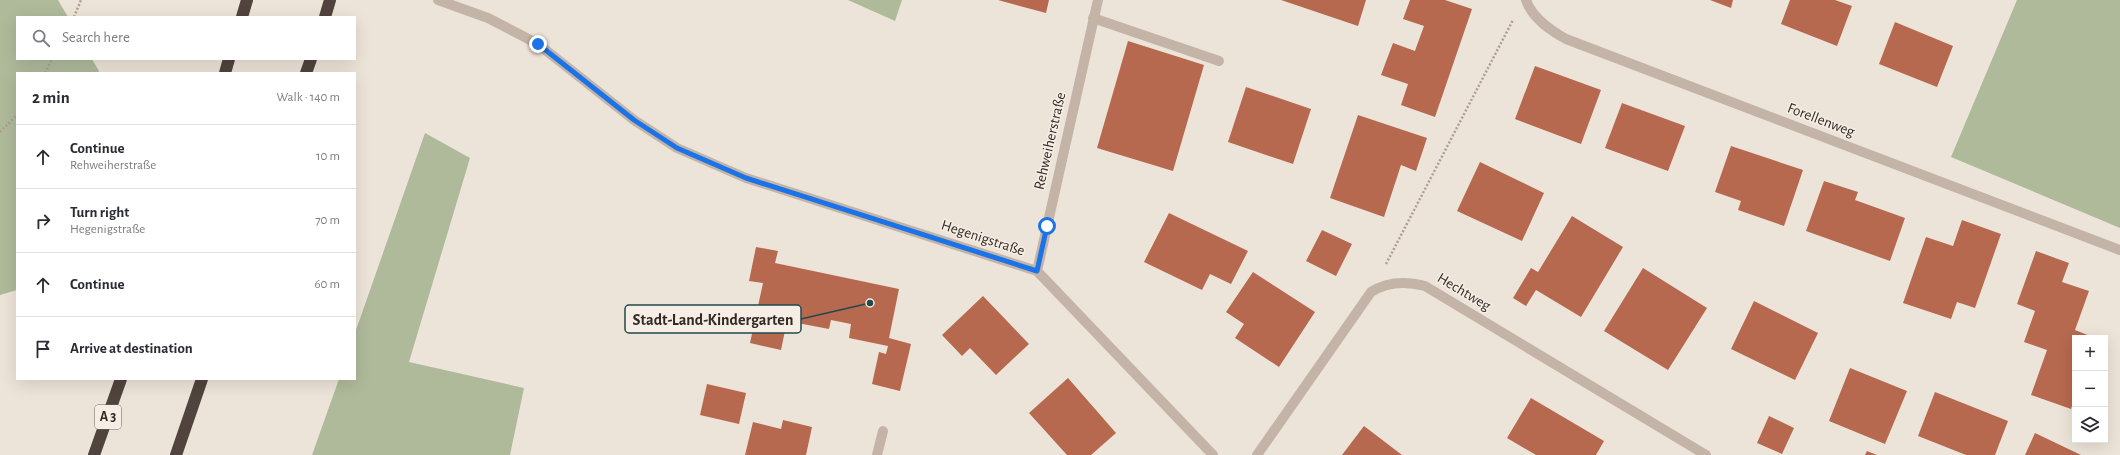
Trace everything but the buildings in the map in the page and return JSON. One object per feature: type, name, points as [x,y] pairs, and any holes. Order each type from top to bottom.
[{"type":"highway","points":[[242,16],[247,0]]},
{"type":"highway","points":[[325,16],[330,0]]},
{"type":"highway","points":[[225,72],[229,60]]},
{"type":"highway","points":[[306,72],[311,60]]},
{"type":"highway","name":"A 3","points":[[94,455],[121,380]]},
{"type":"highway","points":[[176,455],[202,380]]},
{"type":"street","name":"Hegenigstraße","points":[[438,0],[488,18],[538,44],[634,120],[677,148],[746,178],[1037,271],[1213,455]]},
{"type":"street","name":"Rehweiherstraße","points":[[1037,271],[1098,0]]},
{"type":"street","name":"Forellenweg","points":[[1526,0],[1528,7],[1536,17],[1551,30],[1566,39],[2120,250]]},
{"type":"street","points":[[1093,18],[1219,61]]},
{"type":"street","name":"Hechtweg","points":[[1371,292],[1378,287],[1401,282],[1425,286],[1706,455]]},
{"type":"street","points":[[1257,455],[1371,292]]},
{"type":"street","points":[[878,455],[882,431]]},
{"type":"path","points":[[74,16],[81,0]]},
{"type":"path","points":[[1371,292],[1516,14]]},
{"type":"path","points":[[46,72],[52,60]]},
{"type":"path","points":[[0,132],[16,116]]},
{"type":"green space","points":[[0,0],[58,0],[67,16],[16,16],[16,60],[93,60],[99,71],[16,72],[16,290],[0,295]]},
{"type":"green space","points":[[848,0],[902,0],[895,21]]},
{"type":"green space","points":[[2017,0],[2120,0],[2120,228],[1951,157]]},
{"type":"green space","points":[[425,133],[470,158],[409,362],[524,388],[510,455],[312,455],[339,380],[356,380],[356,330]]},
{"type":"place","name":"Stadt-Land-Kindergarten","points":[[870,303]]},
{"type":"route","points":[[538,44],[634,120],[677,148],[746,178],[1037,271],[1047,226]]}]
